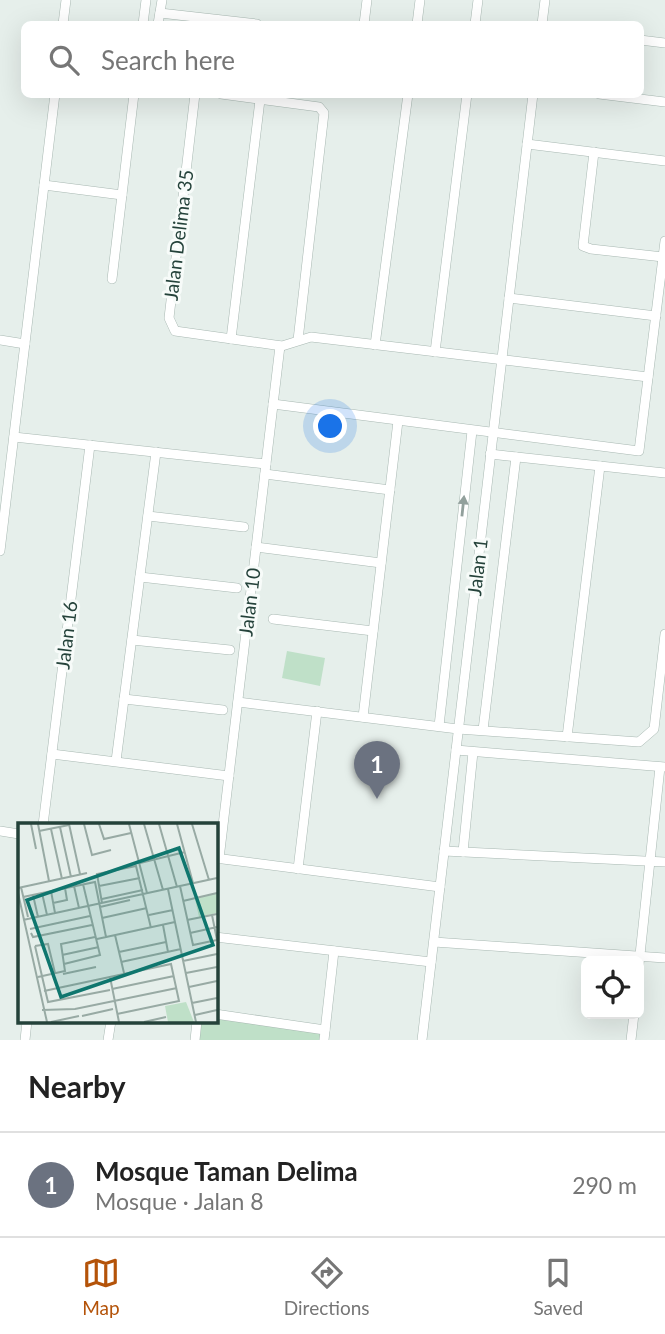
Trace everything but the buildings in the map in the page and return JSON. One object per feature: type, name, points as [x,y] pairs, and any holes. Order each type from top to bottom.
[{"type":"street","points":[[63,21],[66,0]]},
{"type":"street","points":[[143,21],[146,0]]},
{"type":"street","points":[[159,21],[162,0]]},
{"type":"street","points":[[365,21],[367,0]]},
{"type":"street","points":[[417,21],[420,0]]},
{"type":"street","points":[[475,21],[478,0]]},
{"type":"street","points":[[542,21],[545,0]]},
{"type":"street","points":[[160,13],[231,21]]},
{"type":"street","points":[[644,40],[665,43]]},
{"type":"street","points":[[0,551],[55,98]]},
{"type":"street","points":[[112,279],[134,98]]},
{"type":"street","name":"Jalan Delima 35","points":[[195,98],[169,325],[182,332],[280,345],[311,337],[648,377]]},
{"type":"street","points":[[247,98],[323,109],[298,340]]},
{"type":"street","points":[[375,345],[407,98]]},
{"type":"street","points":[[435,352],[467,98]]},
{"type":"street","name":"Jalan 1","points":[[422,1040],[533,98]]},
{"type":"street","points":[[632,98],[665,102]]},
{"type":"street","points":[[231,339],[260,100]]},
{"type":"street","points":[[527,144],[665,161]]},
{"type":"street","points":[[594,152],[583,246],[663,257]]},
{"type":"street","points":[[44,185],[122,195]]},
{"type":"street","points":[[273,404],[639,451],[665,241]]},
{"type":"street","points":[[509,298],[656,316]]},
{"type":"street","points":[[0,341],[25,344]]},
{"type":"street","name":"Jalan 10","points":[[217,859],[280,345]]},
{"type":"street","points":[[363,717],[398,421]]},
{"type":"street","name":"Jalan 1","points":[[439,726],[471,430]]},
{"type":"street","points":[[14,437],[156,452],[390,490]]},
{"type":"street","name":"Jalan 16","points":[[43,823],[89,445]]},
{"type":"street","points":[[116,761],[156,452]]},
{"type":"street","points":[[490,454],[665,473]]},
{"type":"street","points":[[483,730],[516,457]]},
{"type":"street","points":[[567,737],[600,466]]},
{"type":"street","points":[[148,516],[244,527]]},
{"type":"street","points":[[256,547],[381,563]]},
{"type":"street","points":[[140,577],[237,588]]},
{"type":"street","points":[[273,619],[373,631]]},
{"type":"street","points":[[237,702],[458,729],[639,742],[654,729],[665,634]]},
{"type":"street","points":[[132,640],[230,650]]},
{"type":"street","points":[[124,699],[223,710]]},
{"type":"street","points":[[298,869],[317,711]]},
{"type":"street","points":[[456,750],[663,767],[639,956]]},
{"type":"street","points":[[463,852],[473,752]]},
{"type":"street","points":[[52,754],[229,776]]},
{"type":"street","points":[[0,831],[18,834]]},
{"type":"street","points":[[444,851],[665,862]]},
{"type":"street","points":[[217,859],[440,887]]},
{"type":"street","points":[[217,937],[431,962]]},
{"type":"street","points":[[433,942],[593,956]]},
{"type":"street","points":[[217,1014],[324,1035],[334,951]]},
{"type":"street","points":[[644,960],[665,958]]},
{"type":"street","points":[[631,1040],[633,1019]]},
{"type":"green space","points":[[287,651],[325,658],[320,686],[282,678]]},
{"type":"green space","points":[[217,1016],[322,1031],[321,1040],[198,1040],[200,1023],[217,1023]]},
{"type":"place","name":"Mosque Taman Delima","points":[[377,799]]}]
